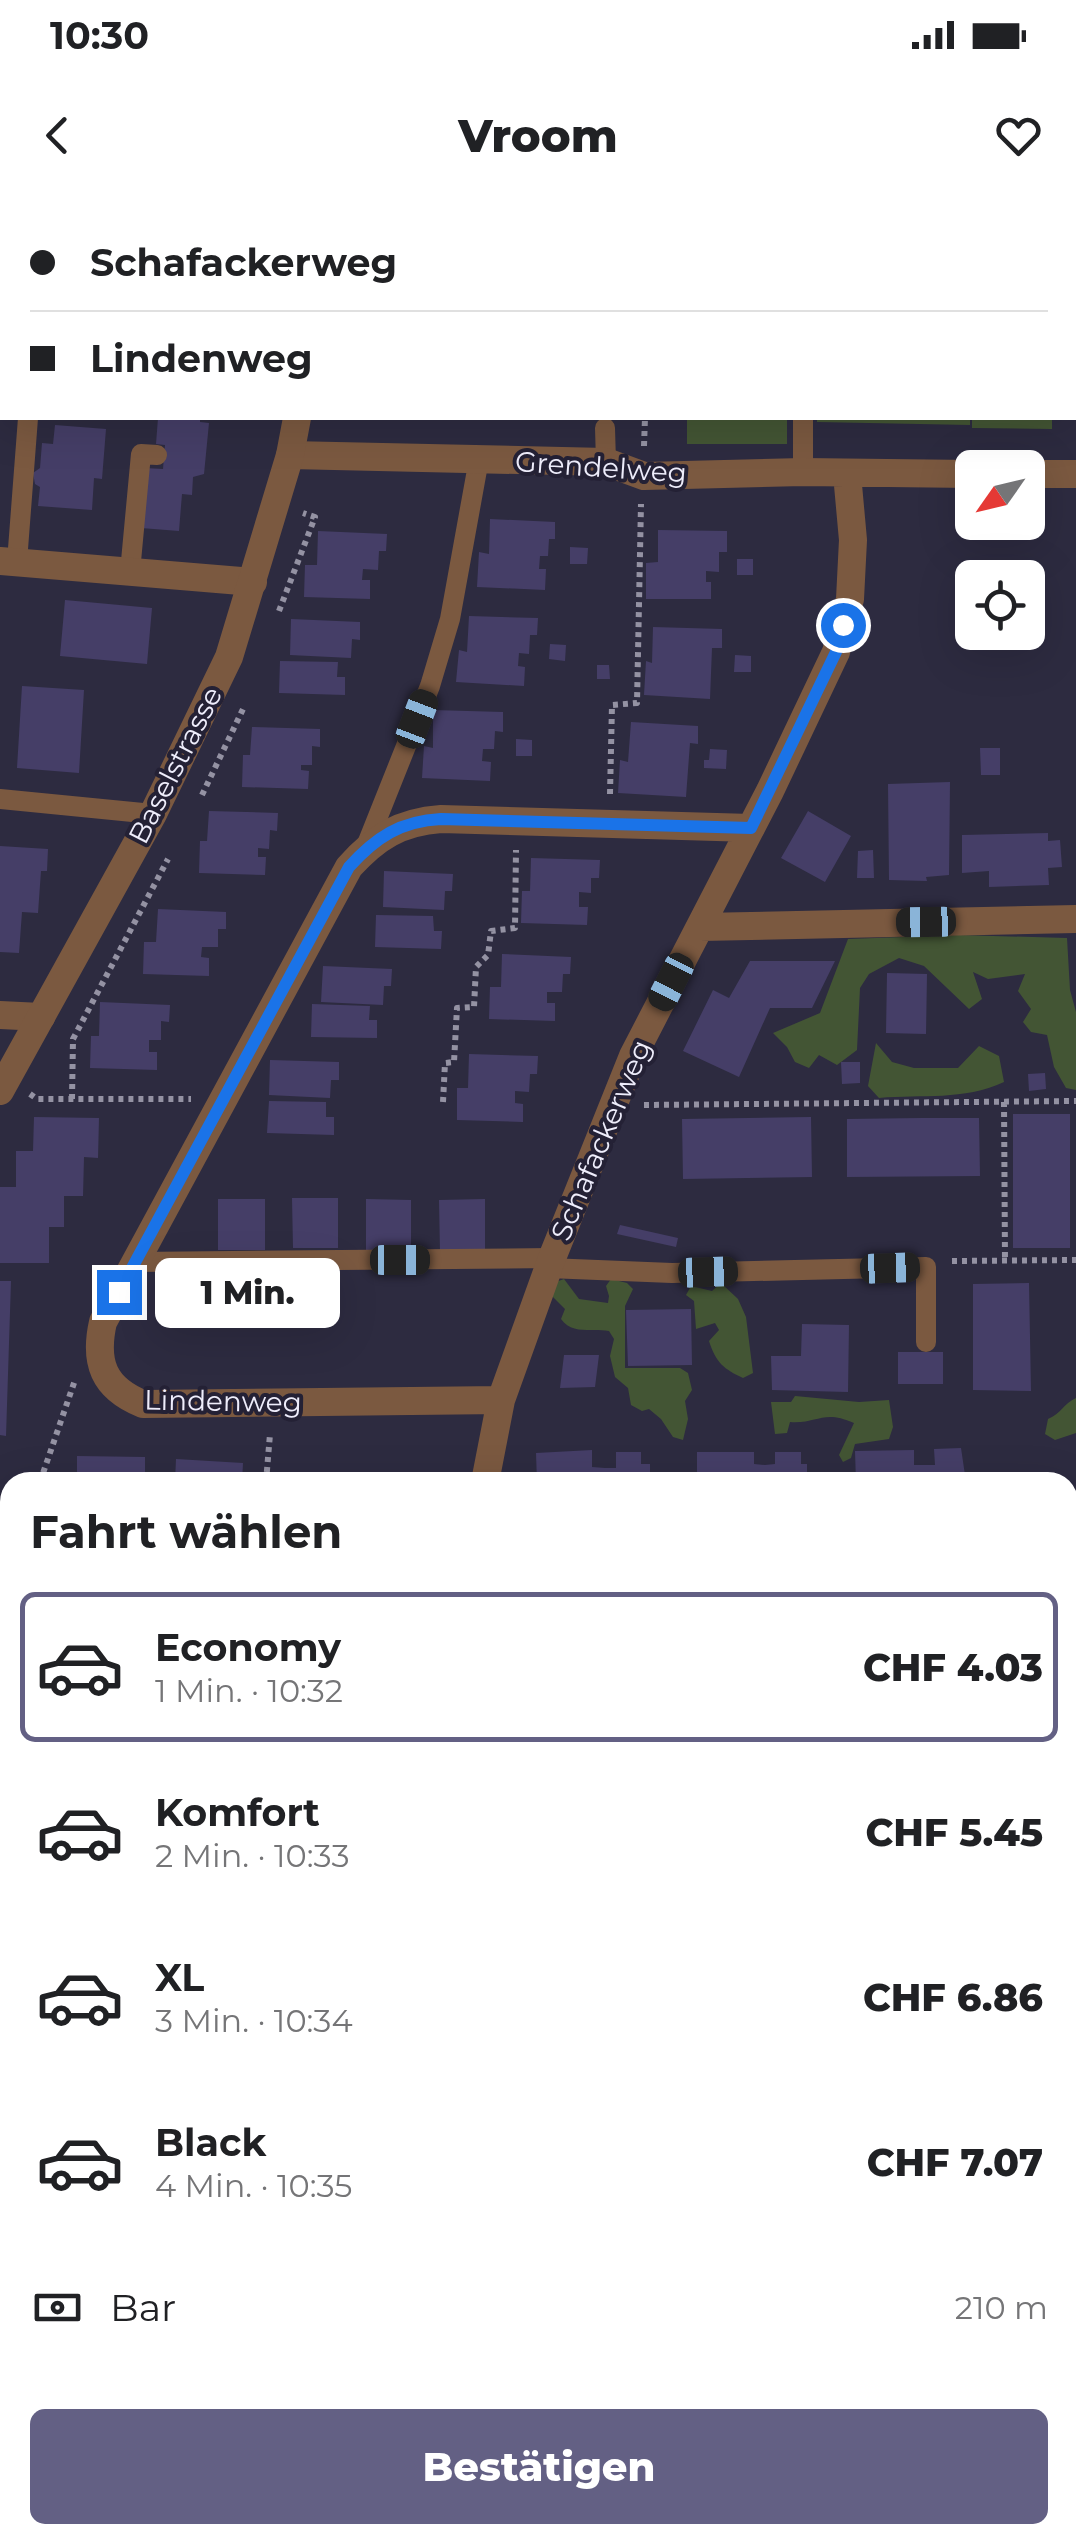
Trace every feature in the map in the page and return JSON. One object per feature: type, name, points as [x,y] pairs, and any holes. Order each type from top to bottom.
[{"type":"street","name":"Baselstrasse","points":[[14,1092],[41,1017],[152,814],[229,657],[290,455],[297,420]]},
{"type":"street","name":"Grendelweg","points":[[290,455],[606,462],[644,476],[955,474]]},
{"type":"street","name":"Schafackerweg","points":[[487,1472],[501,1400],[612,1105],[836,652],[850,599],[853,540],[847,474]]},
{"type":"street","points":[[1045,474],[1076,474]]},
{"type":"street","points":[[8,562],[253,582]]},
{"type":"street","points":[[97,1347],[103,1322],[349,867],[378,838],[418,820],[751,828]]},
{"type":"street","points":[[700,927],[1076,920]]},
{"type":"street","points":[[0,1015],[41,1017]]},
{"type":"street","name":"Lindenweg","points":[[97,1347],[102,1368],[112,1384],[124,1396],[143,1404],[501,1400]]},
{"type":"lane","points":[[8,562],[28,420]]},
{"type":"lane","points":[[802,420],[803,472]]},
{"type":"lane","points":[[605,428],[606,462]]},
{"type":"lane","points":[[130,572],[142,454],[157,456]]},
{"type":"lane","points":[[365,849],[430,686],[450,620],[478,459]]},
{"type":"lane","points":[[0,798],[152,814]]},
{"type":"lane","points":[[135,1262],[550,1263],[672,1273],[926,1266],[926,1342]]},
{"type":"path","points":[[610,824],[612,705],[636,703],[644,476]]},
{"type":"path","points":[[443,1102],[445,1062],[454,1062],[457,1008],[474,1007],[476,967],[488,956],[490,931],[516,928],[517,821]]},
{"type":"path","points":[[14,1092],[37,1099],[222,1099]]},
{"type":"path","points":[[612,1105],[1076,1101]]},
{"type":"path","points":[[1004,1102],[1006,1260]]},
{"type":"path","points":[[926,1266],[942,1261],[1076,1260]]},
{"type":"path","points":[[43,1472],[84,1353],[97,1347]]},
{"type":"path","points":[[267,1472],[272,1404]]},
{"type":"green space","points":[[687,420],[787,420],[787,444],[687,444]]},
{"type":"green space","points":[[970,420],[970,425],[817,422]]},
{"type":"green space","points":[[972,420],[1052,420],[1052,429],[972,428]]},
{"type":"green space","points":[[959,935],[1067,938],[1070,990],[1076,1012],[1076,1090],[1066,1088],[1054,1067],[1047,1035],[1031,1032],[1023,1022],[1031,1009],[1018,991],[1025,974],[988,979],[973,972],[982,999],[969,1009],[924,966],[899,958],[869,974],[860,988],[857,1050],[837,1065],[819,1055],[809,1068],[795,1062],[773,1033],[820,1013],[848,939]]},
{"type":"green space","points":[[876,1043],[892,1062],[914,1068],[958,1068],[979,1046],[999,1056],[1004,1082],[958,1094],[879,1098],[868,1086]]},
{"type":"green space","points":[[564,1279],[579,1299],[608,1303],[606,1286],[611,1279],[633,1289],[625,1306],[625,1368],[680,1368],[688,1373],[692,1390],[685,1401],[688,1419],[683,1440],[673,1437],[649,1409],[642,1411],[631,1405],[628,1388],[615,1377],[610,1356],[614,1339],[609,1331],[577,1329],[561,1319],[565,1309],[550,1294],[553,1283]]},
{"type":"green space","points":[[721,1283],[738,1299],[746,1317],[753,1373],[743,1378],[726,1368],[715,1355],[709,1341],[719,1330],[715,1323],[696,1329],[694,1301],[686,1295],[691,1286],[712,1291]]},
{"type":"green space","points":[[795,1396],[859,1402],[889,1400],[893,1427],[889,1439],[855,1444],[851,1458],[843,1462],[839,1455],[854,1423],[828,1417],[790,1422],[787,1433],[775,1434],[771,1402],[791,1402]]},
{"type":"green space","points":[[1076,1398],[1076,1433],[1055,1440],[1045,1434],[1048,1419]]},
{"type":"building","points":[[158,420],[209,423],[204,474],[193,477],[192,495],[182,494],[179,531],[141,528],[145,468],[163,469],[165,445],[156,444]]},
{"type":"building","points":[[55,425],[106,429],[102,479],[94,478],[92,510],[38,506],[40,487],[35,484],[33,473],[40,468],[42,443],[53,444]]},
{"type":"building","points":[[490,519],[555,522],[555,539],[549,539],[548,556],[540,556],[539,569],[546,569],[545,590],[477,587],[479,552],[489,554]]},
{"type":"building","points":[[658,530],[727,531],[727,552],[719,552],[719,572],[706,571],[711,599],[646,599],[646,563],[658,562]]},
{"type":"building","points":[[318,531],[387,534],[386,551],[379,551],[378,570],[363,569],[362,580],[370,580],[370,599],[304,597],[305,565],[317,565]]},
{"type":"building","points":[[570,547],[588,548],[587,564],[570,564]]},
{"type":"building","points":[[737,559],[753,559],[753,575],[737,575]]},
{"type":"building","points":[[65,600],[152,608],[147,664],[60,656]]},
{"type":"building","points":[[469,616],[538,618],[537,635],[530,635],[529,654],[519,653],[518,666],[525,667],[524,686],[456,682],[459,650],[467,652]]},
{"type":"building","points":[[291,619],[360,622],[360,640],[352,639],[351,658],[290,655]]},
{"type":"building","points":[[653,627],[722,629],[722,648],[712,648],[710,699],[644,695],[646,661],[652,663]]},
{"type":"building","points":[[550,644],[566,645],[565,661],[549,659]]},
{"type":"building","points":[[735,655],[751,656],[751,672],[734,672]]},
{"type":"building","points":[[280,661],[338,662],[337,677],[345,677],[345,695],[279,693]]},
{"type":"building","points":[[597,665],[609,665],[610,679],[597,679]]},
{"type":"building","points":[[22,686],[84,690],[79,773],[17,768]]},
{"type":"building","points":[[433,710],[503,712],[503,732],[495,731],[494,749],[483,749],[482,761],[491,762],[490,781],[422,778],[424,746],[433,748]]},
{"type":"building","points":[[631,722],[698,726],[698,744],[690,743],[686,797],[618,793],[620,760],[628,762]]},
{"type":"building","points":[[252,727],[320,729],[320,747],[312,746],[312,765],[301,765],[301,770],[309,771],[308,789],[242,787],[243,755],[250,755]]},
{"type":"building","points":[[516,739],[532,740],[532,756],[516,756]]},
{"type":"building","points":[[980,748],[1000,748],[1000,775],[981,775]]},
{"type":"building","points":[[710,749],[727,750],[726,769],[704,768]]},
{"type":"building","points":[[950,782],[949,875],[926,877],[927,881],[889,880],[888,784]]},
{"type":"building","points":[[209,811],[278,813],[277,831],[270,830],[269,849],[258,848],[258,857],[266,857],[265,875],[199,873],[200,841],[207,841]]},
{"type":"building","points":[[808,811],[851,836],[825,882],[781,858]]},
{"type":"building","points":[[1048,833],[1048,841],[1060,840],[1062,867],[1048,868],[1049,885],[989,887],[989,871],[962,873],[962,835]]},
{"type":"building","points":[[0,846],[48,849],[47,871],[41,871],[38,913],[22,912],[19,953],[0,952]]},
{"type":"building","points":[[873,850],[874,878],[857,878],[858,851]]},
{"type":"building","points":[[531,858],[600,860],[599,878],[591,878],[591,893],[579,892],[579,907],[588,907],[587,925],[521,923],[522,891],[530,891]]},
{"type":"building","points":[[384,871],[453,874],[452,891],[445,891],[444,910],[383,907]]},
{"type":"building","points":[[158,909],[226,912],[226,929],[218,929],[218,947],[202,947],[201,957],[209,958],[209,976],[143,974],[144,942],[156,942]]},
{"type":"building","points":[[376,915],[433,916],[434,931],[442,931],[441,949],[375,947]]},
{"type":"building","points":[[502,954],[571,957],[570,974],[563,974],[562,992],[547,992],[547,1003],[555,1003],[555,1021],[489,1019],[490,987],[501,987]]},
{"type":"building","points":[[750,961],[835,961],[812,1008],[770,1008],[739,1077],[683,1051],[713,990],[729,998]]},
{"type":"building","points":[[323,966],[392,969],[391,986],[384,986],[383,1005],[321,1002]]},
{"type":"building","points":[[887,973],[927,974],[926,1034],[886,1033]]},
{"type":"building","points":[[100,1002],[170,1005],[169,1022],[161,1021],[161,1040],[149,1040],[149,1052],[157,1052],[157,1070],[90,1068],[91,1036],[99,1036]]},
{"type":"building","points":[[312,1004],[370,1006],[369,1020],[377,1020],[377,1038],[311,1037]]},
{"type":"building","points":[[469,1054],[538,1056],[537,1074],[530,1074],[529,1092],[515,1091],[515,1103],[523,1104],[523,1122],[457,1120],[457,1088],[468,1088]]},
{"type":"building","points":[[270,1060],[339,1062],[339,1080],[331,1080],[330,1098],[269,1095]]},
{"type":"building","points":[[841,1062],[860,1062],[860,1083],[842,1084]]},
{"type":"building","points":[[1045,1073],[1046,1089],[1029,1091],[1028,1074]]},
{"type":"building","points":[[269,1101],[326,1102],[326,1117],[334,1117],[334,1135],[267,1133]]},
{"type":"building","points":[[1013,1114],[1070,1114],[1070,1248],[1013,1248]]},
{"type":"building","points":[[34,1117],[99,1118],[98,1158],[84,1157],[83,1196],[64,1196],[64,1227],[49,1227],[49,1263],[0,1263],[0,1187],[16,1187],[16,1151],[33,1151]]},
{"type":"building","points":[[811,1117],[812,1177],[683,1179],[682,1119]]},
{"type":"building","points":[[979,1118],[980,1176],[847,1177],[847,1119]]},
{"type":"building","points":[[292,1198],[338,1198],[338,1248],[293,1248]]},
{"type":"building","points":[[218,1199],[265,1199],[265,1250],[218,1250]]},
{"type":"building","points":[[366,1199],[411,1200],[411,1250],[366,1250]]},
{"type":"building","points":[[485,1199],[485,1251],[440,1252],[439,1200]]},
{"type":"building","points":[[620,1225],[678,1238],[676,1247],[617,1234]]},
{"type":"building","points":[[0,1281],[11,1281],[6,1436],[0,1435]]},
{"type":"building","points":[[1029,1283],[1031,1391],[973,1390],[973,1284]]},
{"type":"building","points":[[691,1309],[692,1365],[628,1366],[626,1310]]},
{"type":"building","points":[[802,1324],[849,1325],[848,1392],[772,1390],[771,1356],[801,1356]]},
{"type":"building","points":[[898,1352],[943,1352],[943,1384],[898,1384]]},
{"type":"building","points":[[564,1355],[599,1355],[595,1387],[560,1388]]},
{"type":"building","points":[[961,1448],[965,1472],[856,1472],[855,1451],[914,1450],[914,1465],[935,1465],[934,1449]]},
{"type":"building","points":[[592,1450],[592,1467],[616,1468],[616,1452],[641,1452],[641,1464],[650,1464],[650,1472],[537,1472],[536,1453]]},
{"type":"building","points":[[697,1452],[754,1452],[754,1464],[765,1465],[775,1464],[775,1452],[801,1452],[801,1464],[807,1464],[807,1472],[697,1472]]},
{"type":"building","points":[[77,1456],[145,1457],[145,1472],[77,1472]]},
{"type":"building","points":[[176,1459],[243,1463],[243,1472],[175,1472]]},
{"type":"route","points":[[119,1292],[349,867],[365,849],[398,827],[418,820],[751,828],[836,652],[843,625]]}]
